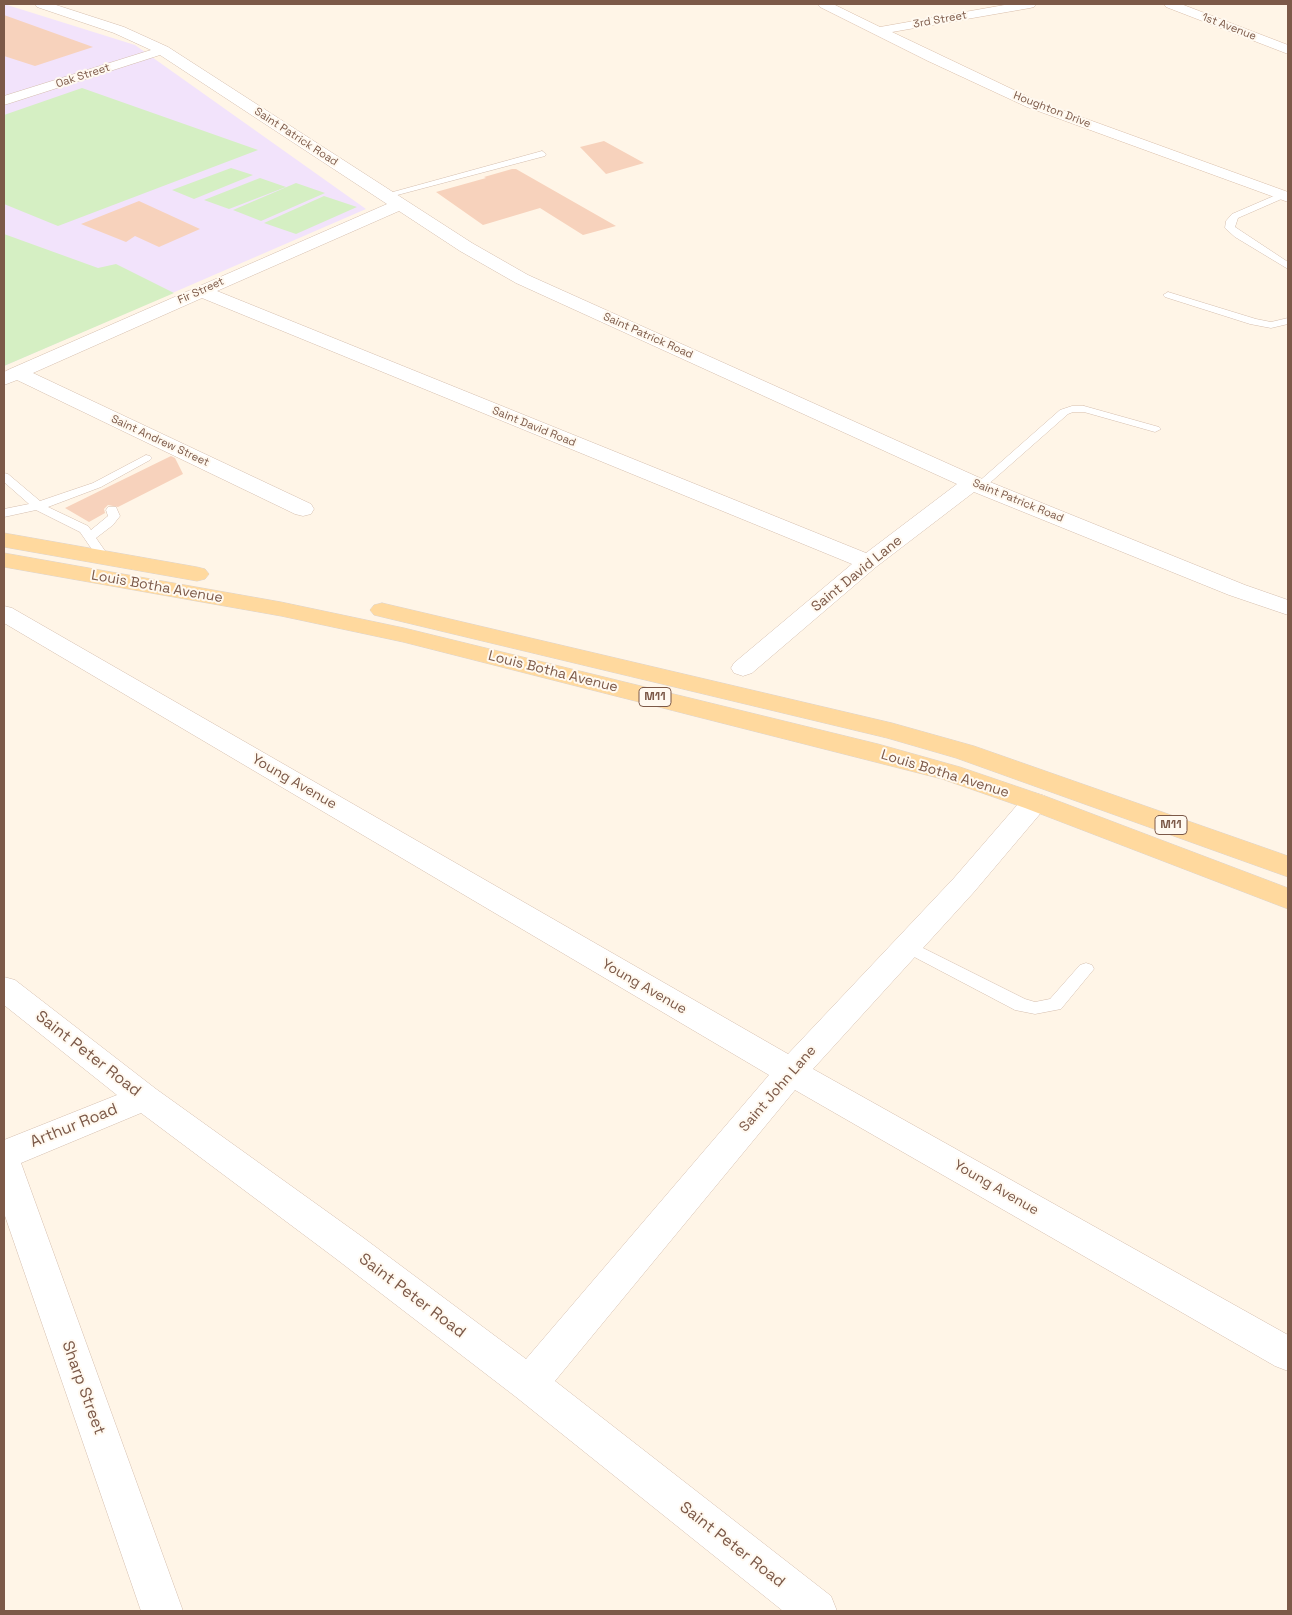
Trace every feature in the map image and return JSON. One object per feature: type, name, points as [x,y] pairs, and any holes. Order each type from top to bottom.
[{"type":"main road","name":"Louis Botha Avenue","points":[[4,540],[97,547],[411,617],[892,731],[965,752],[1288,867]]},
{"type":"main road","name":"Louis Botha Avenue","points":[[4,560],[281,608],[404,635],[878,753],[951,773],[1035,802],[1288,899]]},
{"type":"street","name":"Saint Patrick Road","points":[[40,4],[119,30],[163,50],[466,247],[522,279],[976,485],[1236,590],[1288,608]]},
{"type":"street","name":"Houghton Drive","points":[[824,4],[1032,104],[1286,196]]},
{"type":"street","name":"3rd Street","points":[[878,31],[1030,4]]},
{"type":"street","name":"1st Avenue","points":[[1170,4],[1288,50]]},
{"type":"street","points":[[847,16],[888,23],[930,22]]},
{"type":"street","name":"Oak Street","points":[[4,101],[163,50]]},
{"type":"street","name":"Fir Street","points":[[10,376],[200,291],[393,200]]},
{"type":"street","name":"Saint David Road","points":[[200,291],[868,562]]},
{"type":"street","name":"Saint Andrew Street","points":[[10,376],[303,509]]},
{"type":"street","name":"Saint David Lane","points":[[743,668],[868,562],[976,485]]},
{"type":"street","name":"Young Avenue","points":[[4,613],[791,1072],[1288,1354]]},
{"type":"street","name":"Saint John Lane","points":[[529,1384],[791,1072],[964,885],[1035,802]]},
{"type":"street","name":"Saint Peter Road","points":[[4,988],[144,1098],[529,1384],[813,1610]]},
{"type":"street","name":"Arthur Road","points":[[4,1154],[144,1098]]},
{"type":"street","name":"Sharp Street","points":[[4,1164],[162,1611]]},
{"type":"lane","points":[[393,200],[542,154]]},
{"type":"lane","points":[[1286,196],[1235,216],[1231,221],[1230,228],[1238,236],[1288,266]]},
{"type":"lane","points":[[1168,295],[1254,322],[1271,325],[1288,321]]},
{"type":"lane","points":[[976,485],[1064,412],[1072,409],[1084,409],[1156,429]]},
{"type":"lane","points":[[4,513],[84,494],[146,458]]},
{"type":"lane","points":[[4,476],[38,506],[76,524],[97,547],[114,516],[112,510]]},
{"type":"lane","points":[[907,946],[1021,1005],[1035,1008],[1056,1004],[1086,969]]},
{"type":"shaded area","points":[[4,4],[135,45],[366,209],[4,366]]},
{"type":"green space","points":[[82,88],[258,150],[58,226],[4,204],[4,115]]},
{"type":"green space","points":[[231,168],[253,175],[194,199],[172,190]]},
{"type":"green space","points":[[260,178],[286,187],[229,209],[204,200]]},
{"type":"green space","points":[[296,183],[325,193],[261,221],[233,210]]},
{"type":"green space","points":[[324,196],[357,207],[296,234],[264,223]]},
{"type":"green space","points":[[4,234],[98,268],[116,264],[174,293],[4,366]]},
{"type":"building","points":[[4,15],[93,47],[35,66],[4,56]]},
{"type":"building","points":[[604,141],[644,163],[606,174],[580,147]]},
{"type":"building","points":[[516,169],[616,226],[583,235],[540,208],[483,225],[436,192]]},
{"type":"building","points":[[139,201],[200,229],[159,247],[135,236],[126,242],[81,224]]},
{"type":"building","points":[[171,456],[175,458],[183,474],[118,507],[108,505],[104,509],[105,513],[89,522],[65,508]]}]
